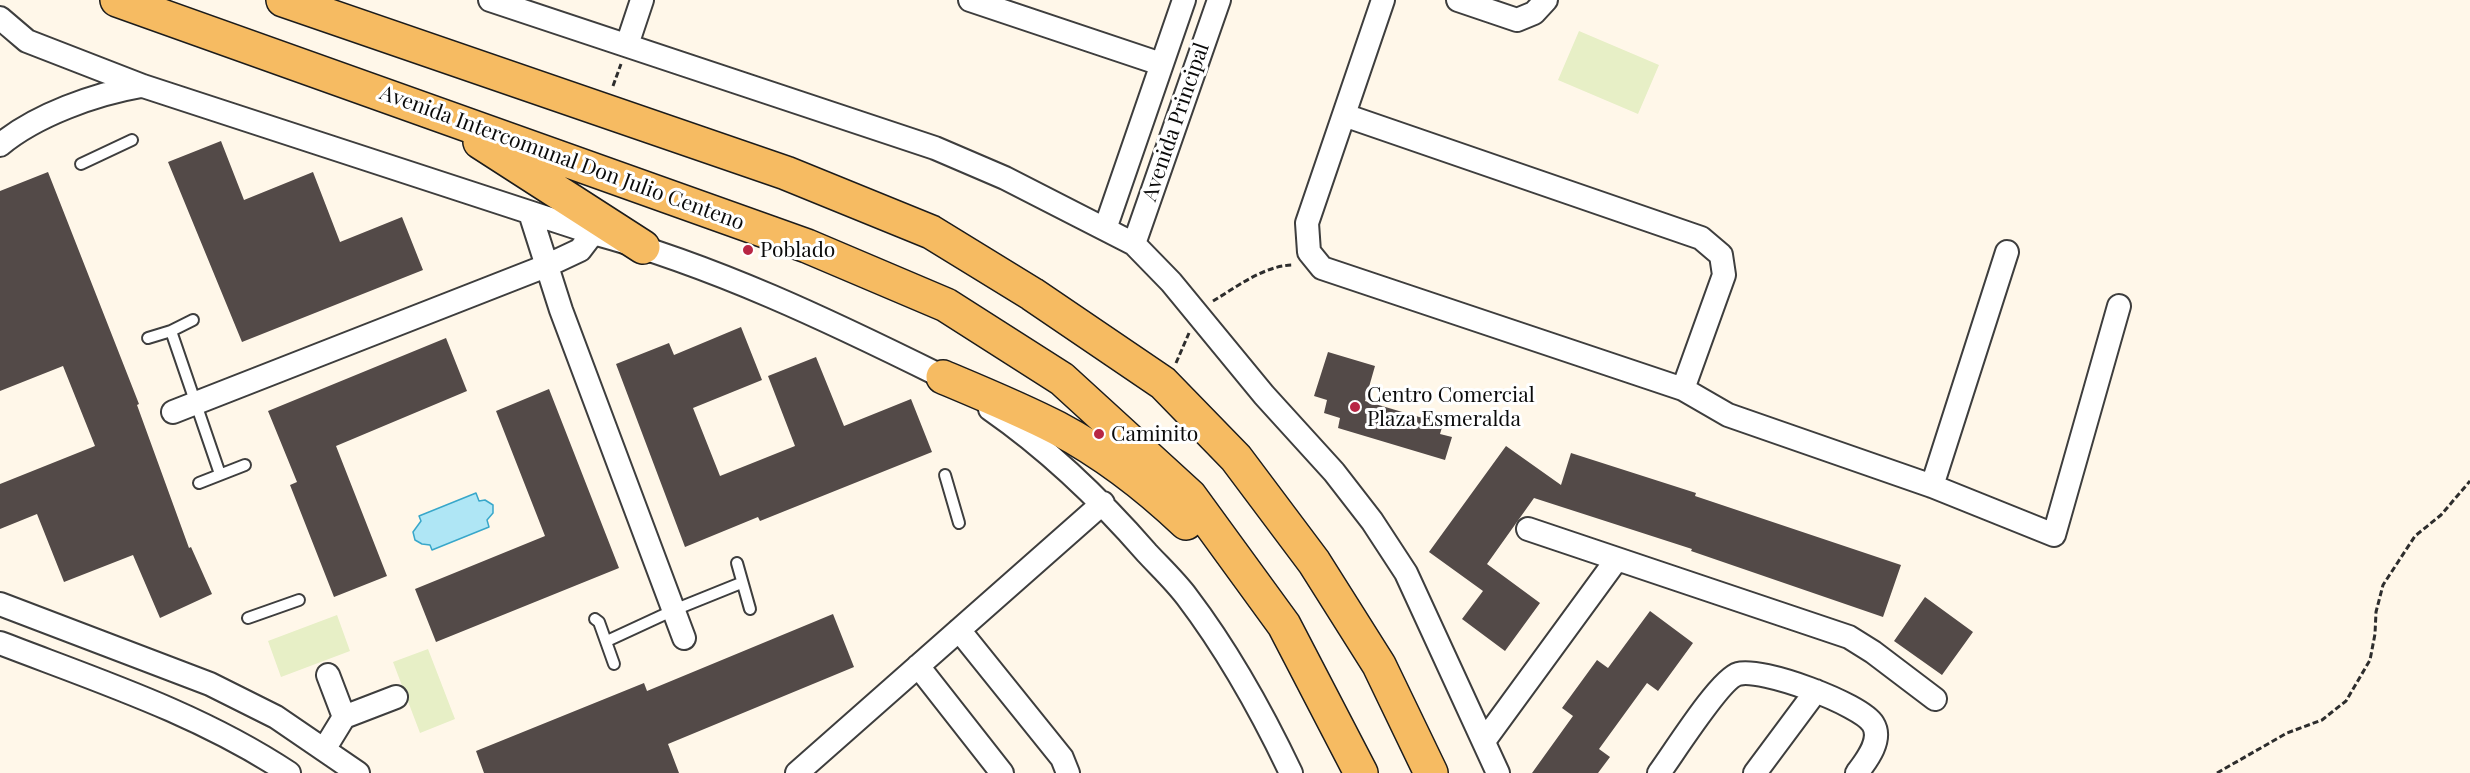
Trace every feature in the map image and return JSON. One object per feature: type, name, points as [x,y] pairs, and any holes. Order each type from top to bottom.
[{"type":"main road","name":"Avenida Intercomunal Don Julio Centeno","points":[[117,0],[807,246],[946,305],[1062,379],[1190,496],[1284,625],[1361,773]]},
{"type":"main road","points":[[283,0],[786,173],[931,232],[1032,294],[1163,383],[1236,458],[1314,562],[1379,665],[1431,773]]},
{"type":"main road","points":[[430,110],[643,247]]},
{"type":"main road","points":[[943,376],[1056,427],[1122,468],[1165,503],[1273,610]]},
{"type":"street","points":[[490,0],[935,148],[1005,178],[1134,244],[1172,282],[1204,308],[1264,395],[1334,472],[1372,521],[1406,573],[1498,773]]},
{"type":"street","points":[[627,45],[642,0]]},
{"type":"street","points":[[970,0],[1161,64]]},
{"type":"street","name":"Avenida Principal","points":[[1105,228],[1184,0]]},
{"type":"street","name":"Avenida Principal","points":[[1134,244],[1219,0]]},
{"type":"street","points":[[1383,0],[1307,223],[1309,252],[1322,268],[1683,389],[1728,415],[1932,486],[2054,535],[2119,306]]},
{"type":"street","points":[[1458,0],[1516,20],[1534,13],[1546,0]]},
{"type":"street","points":[[0,18],[27,41],[143,86],[530,213],[643,247],[824,318],[943,376],[1025,434],[1103,503],[1187,597],[1232,663],[1269,727],[1291,773]]},
{"type":"street","points":[[0,145],[14,134],[59,111],[107,92],[143,86]]},
{"type":"street","points":[[1344,115],[1701,238],[1721,255],[1724,276],[1683,389]]},
{"type":"street","points":[[530,213],[546,266],[684,638]]},
{"type":"street","points":[[173,412],[546,266],[580,250],[593,233]]},
{"type":"street","points":[[1932,486],[2007,252]]},
{"type":"street","points":[[797,773],[1103,503]]},
{"type":"street","points":[[1528,530],[1849,637],[1873,652],[1935,699]]},
{"type":"street","points":[[1484,741],[1617,559]]},
{"type":"street","points":[[0,603],[210,684],[276,717],[325,748],[358,773]]},
{"type":"street","points":[[959,630],[1062,758],[1068,773]]},
{"type":"street","points":[[0,643],[192,718],[251,748],[289,773]]},
{"type":"street","points":[[918,666],[1002,773]]},
{"type":"street","points":[[1659,773],[1722,685],[1737,674],[1756,672],[1816,691],[1863,714],[1874,725],[1875,740],[1869,757],[1857,773]]},
{"type":"street","points":[[328,675],[344,717]]},
{"type":"street","points":[[1755,773],[1816,691]]},
{"type":"street","points":[[325,748],[344,717],[396,697]]},
{"type":"lane","points":[[81,164],[132,140]]},
{"type":"lane","points":[[148,338],[171,331],[193,320]]},
{"type":"lane","points":[[171,331],[220,474]]},
{"type":"lane","points":[[199,483],[245,465]]},
{"type":"lane","points":[[945,474],[959,523]]},
{"type":"lane","points":[[737,563],[750,609]]},
{"type":"lane","points":[[607,641],[674,610],[741,583]]},
{"type":"lane","points":[[248,618],[299,600]]},
{"type":"lane","points":[[595,619],[599,622],[614,664]]},
{"type":"path","points":[[605,110],[627,45]]},
{"type":"path","points":[[1163,383],[1204,308],[1263,272],[1282,265],[1302,264],[1322,268]]},
{"type":"path","points":[[2217,773],[2287,733],[2322,720],[2346,701],[2370,660],[2376,612],[2383,585],[2415,536],[2441,515],[2470,481]]},
{"type":"green space","points":[[1579,31],[1659,65],[1638,114],[1558,80]]},
{"type":"green space","points":[[337,615],[350,651],[281,677],[268,641]]},
{"type":"green space","points":[[428,649],[455,719],[420,733],[393,662]]},
{"type":"water","points":[[476,493],[479,501],[485,500],[493,505],[493,513],[487,520],[489,527],[432,550],[430,545],[415,540],[413,532],[421,521],[419,516]]},
{"type":"building","points":[[221,141],[244,200],[313,172],[340,242],[402,217],[423,270],[242,342],[168,162]]},
{"type":"building","points":[[48,172],[139,404],[137,405],[189,548],[191,547],[212,594],[160,618],[133,555],[64,582],[37,514],[0,529],[0,484],[95,446],[63,366],[0,391],[0,191]]},
{"type":"building","points":[[741,327],[762,380],[693,408],[720,476],[795,446],[768,376],[816,357],[844,426],[911,399],[932,452],[760,521],[758,517],[685,547],[616,364],[669,343],[674,355]]},
{"type":"building","points":[[446,338],[467,391],[336,446],[387,576],[334,597],[290,485],[297,482],[268,411]]},
{"type":"building","name":"Centro Comercial Plaza Esmeralda","points":[[1328,352],[1375,366],[1365,401],[1443,424],[1440,434],[1452,437],[1445,460],[1338,428],[1340,418],[1324,413],[1327,400],[1314,396]]},
{"type":"building","points":[[549,389],[619,568],[436,642],[415,589],[545,536],[496,411]]},
{"type":"building","points":[[1506,446],[1561,485],[1571,453],[1696,493],[1695,496],[1901,565],[1883,617],[1691,551],[1692,549],[1534,498],[1487,564],[1540,603],[1505,651],[1462,619],[1483,591],[1429,552]]},
{"type":"building","points":[[1925,597],[1973,632],[1942,675],[1894,641]]},
{"type":"building","points":[[1650,611],[1693,643],[1658,691],[1647,683],[1599,749],[1610,757],[1598,773],[1532,773],[1573,716],[1562,708],[1597,660],[1608,668]]},
{"type":"building","points":[[833,614],[854,667],[668,744],[679,773],[484,773],[476,751],[644,683],[647,691]]},
{"type":"place","name":"Poblado","points":[[748,250]]},
{"type":"place","name":"Centro Comercial Plaza Esmeralda","points":[[1355,407]]},
{"type":"place","name":"Caminito","points":[[1099,434]]}]
